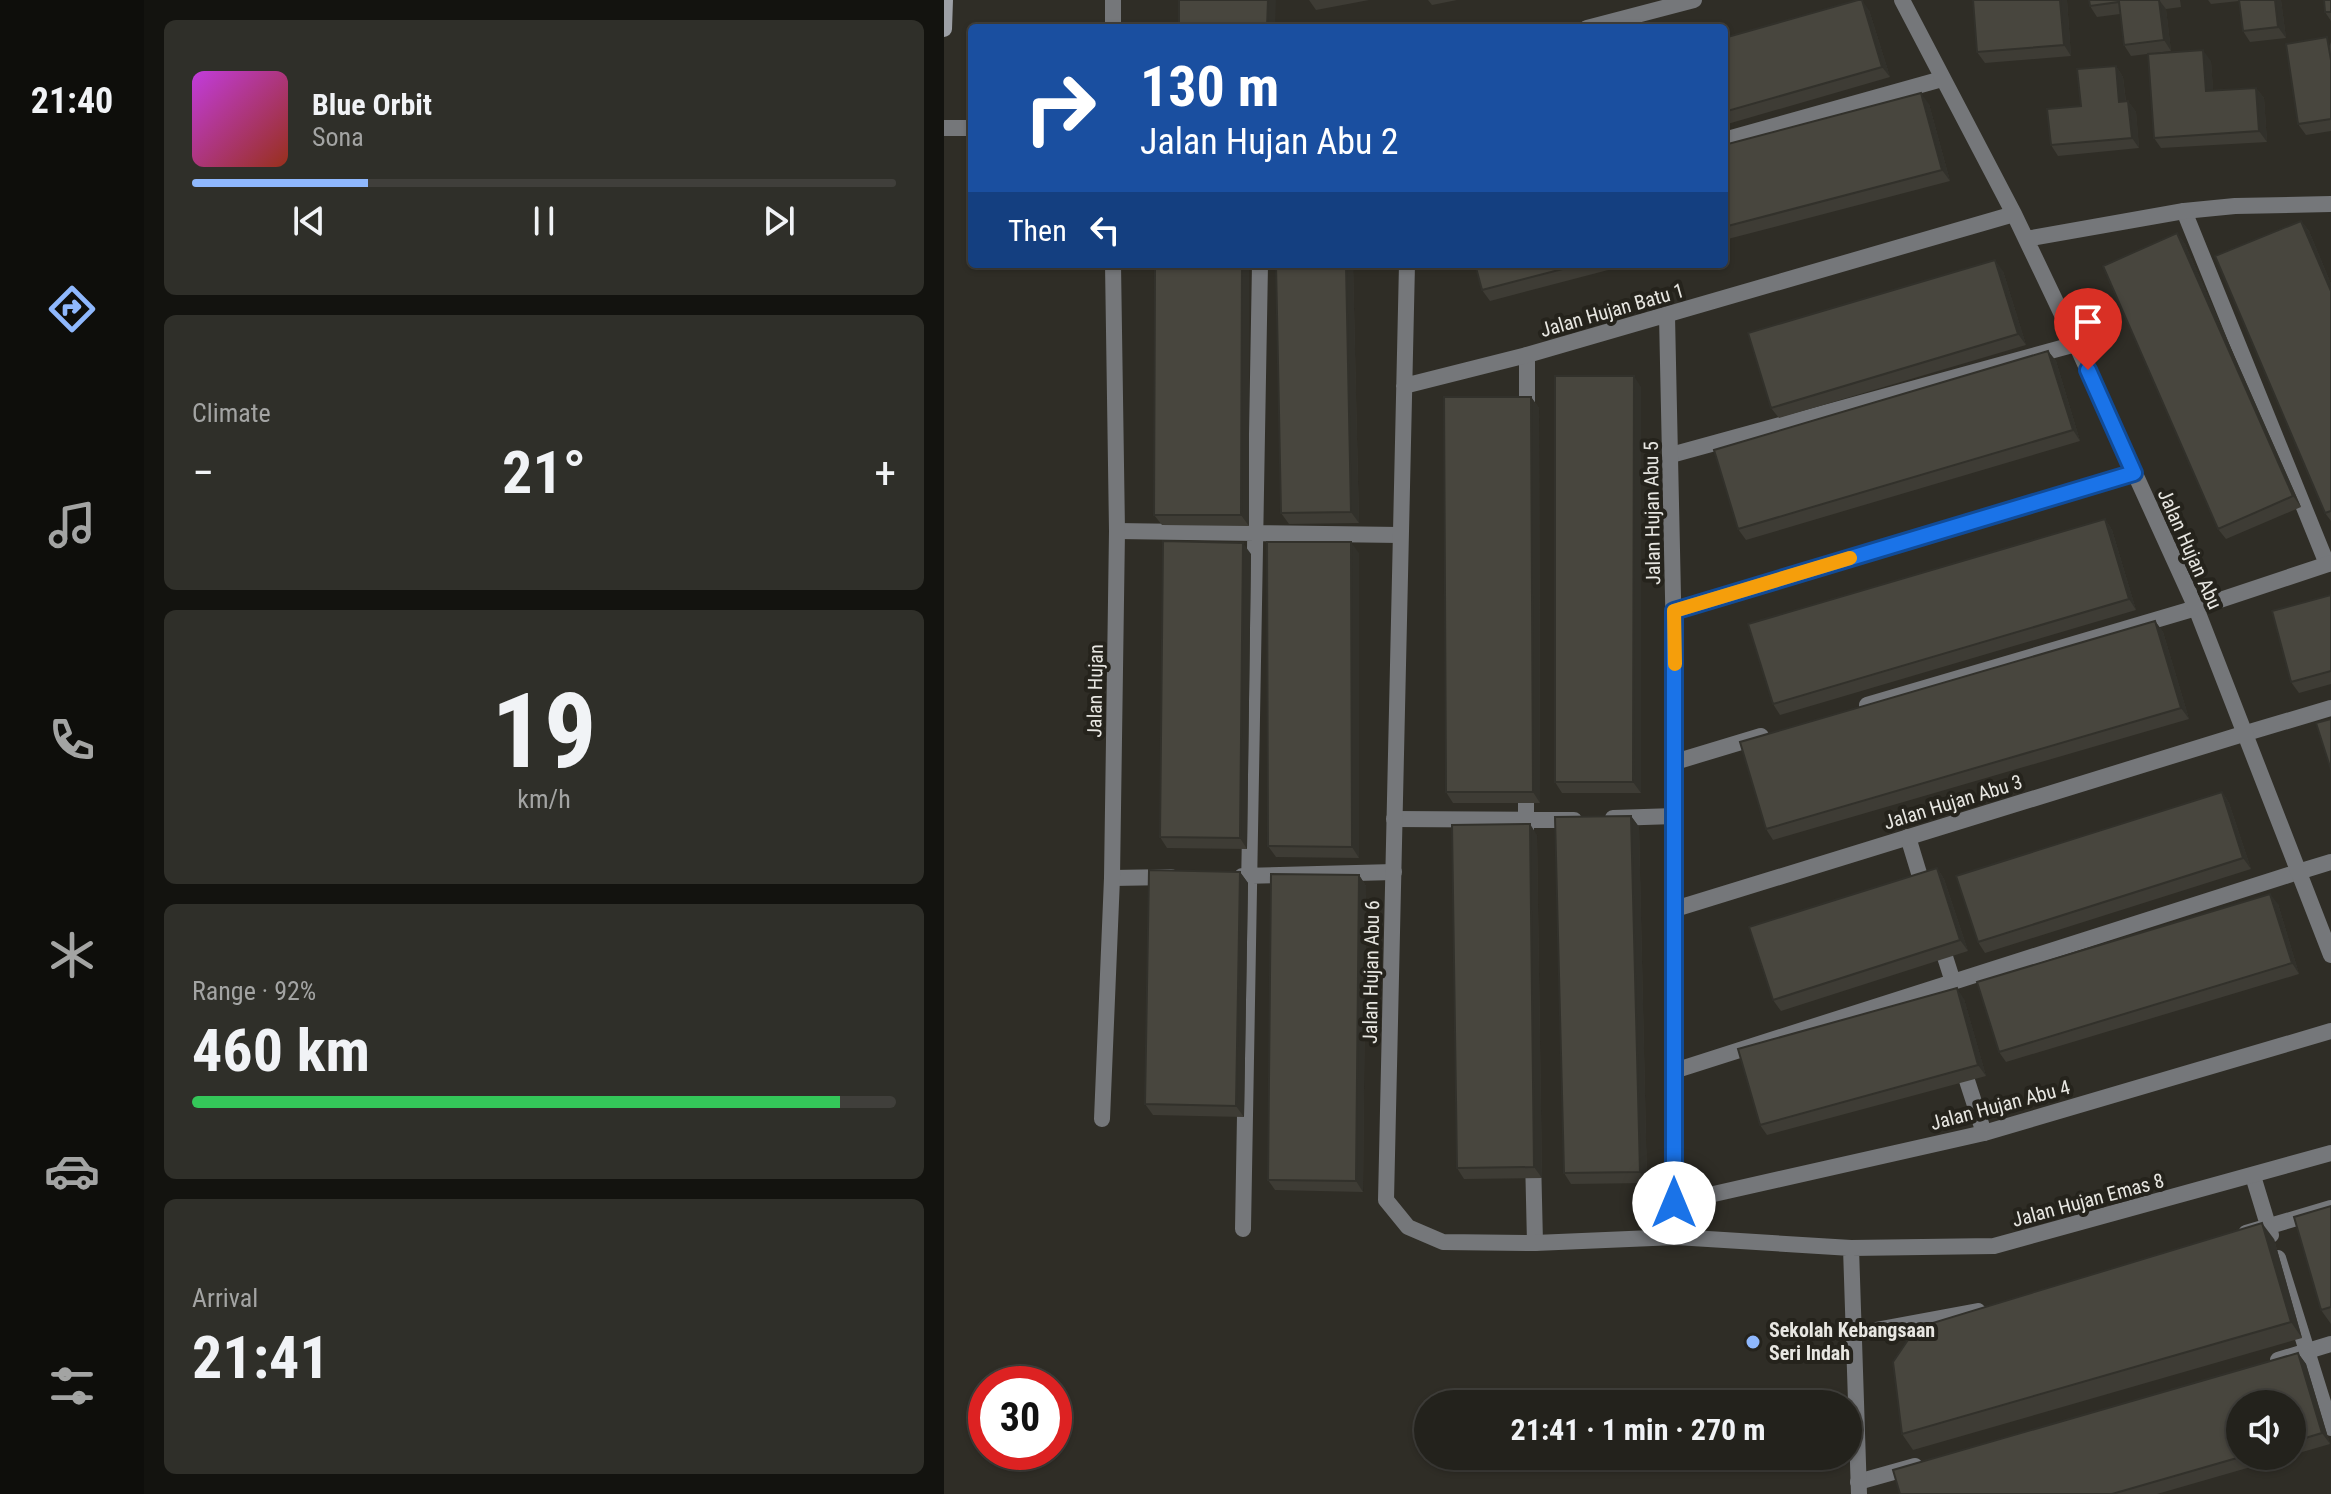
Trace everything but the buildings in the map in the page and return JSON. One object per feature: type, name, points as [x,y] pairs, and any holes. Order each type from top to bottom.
[{"type":"main road","points":[[944,29],[945,0]]},
{"type":"street","points":[[1113,0],[1113,24]]},
{"type":"street","points":[[1602,24],[1694,0]]},
{"type":"street","name":"Jalan Hujan Abu","points":[[1902,0],[2014,214],[2196,608],[2331,955]]},
{"type":"street","points":[[1728,139],[1942,79]]},
{"type":"street","points":[[944,128],[968,128]]},
{"type":"street","points":[[2026,239],[2184,211],[2235,206],[2331,205]]},
{"type":"street","points":[[1843,712],[2196,608],[2329,563],[2184,211]]},
{"type":"street","name":"Jalan Hujan Batu 1","points":[[1404,386],[1667,316],[2014,214]]},
{"type":"street","name":"Jalan Hujan","points":[[1102,1119],[1112,878],[1117,531],[1113,268]]},
{"type":"street","points":[[1243,1229],[1260,268]]},
{"type":"street","name":"Jalan Hujan Abu 6","points":[[1407,268],[1386,1200],[1408,1227],[1443,1242],[1535,1243],[1676,1237],[1851,1248]]},
{"type":"street","name":"Jalan Hujan Abu 5","points":[[1667,316],[1674,611],[1676,1237]]},
{"type":"street","points":[[1671,455],[2076,344]]},
{"type":"street","points":[[1527,355],[1527,433]]},
{"type":"street","points":[[1674,611],[2134,473]]},
{"type":"street","points":[[1117,531],[1400,535]]},
{"type":"street","name":"Jalan Hujan Abu 3","points":[[1675,909],[2331,708]]},
{"type":"street","points":[[1675,762],[1782,730]]},
{"type":"street","points":[[1526,759],[1527,868]]},
{"type":"street","points":[[1394,819],[1526,821],[1675,816]]},
{"type":"street","points":[[1908,837],[1933,917],[1944,990]]},
{"type":"street","points":[[1674,1071],[1944,990],[2331,862]]},
{"type":"street","points":[[1219,876],[1394,872]]},
{"type":"street","points":[[1112,878],[1189,876]]},
{"type":"street","name":"Jalan Hujan Abu 4","points":[[1674,1203],[1984,1133],[2331,1031]]},
{"type":"street","points":[[1956,1045],[1984,1133]]},
{"type":"street","points":[[1533,1134],[1535,1243]]},
{"type":"street","name":"Jalan Hujan Emas 8","points":[[1851,1248],[1994,1246],[2331,1153]]},
{"type":"street","points":[[2253,1176],[2331,1428]]},
{"type":"street","points":[[2224,1240],[2331,1208]]},
{"type":"street","points":[[1851,1248],[1858,1488],[1933,1461]]},
{"type":"street","points":[[1854,1334],[2001,1307]]},
{"type":"street","points":[[2263,1364],[2331,1344]]},
{"type":"slow traffic","points":[[1675,664],[1674,611],[1850,558]]},
{"type":"place","name":"Sekolah Kebangsaan Seri Indah","points":[[1753,1342]]},
{"type":"route","points":[[1674,1203],[1674,611],[2134,473],[2088,370]]}]
